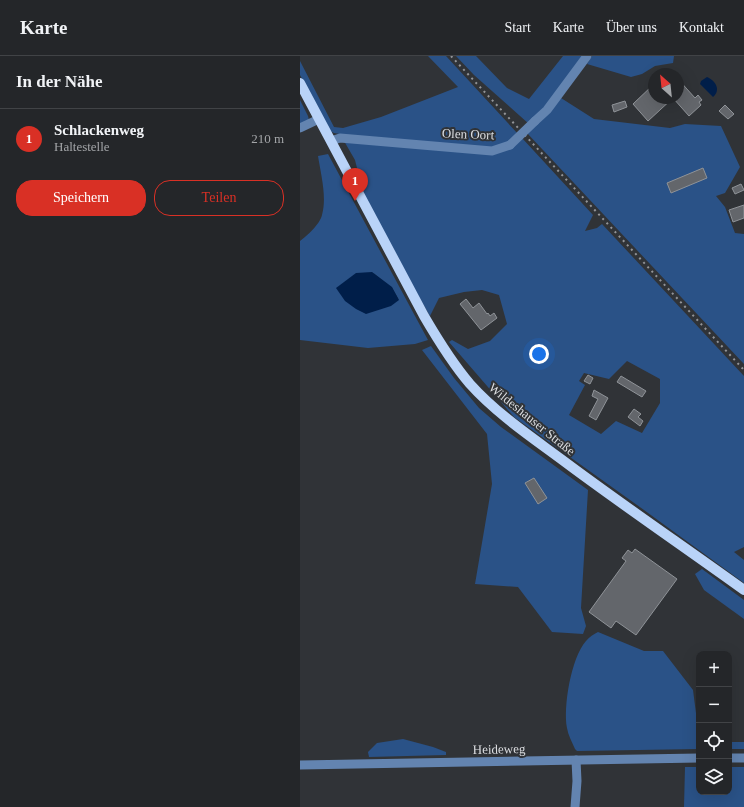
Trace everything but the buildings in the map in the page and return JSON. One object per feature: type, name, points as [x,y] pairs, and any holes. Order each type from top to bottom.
[{"type":"main road","name":"Wildeshauser Straße","points":[[300,83],[431,328],[457,368],[470,384],[511,422],[578,472],[744,590]]},
{"type":"street","name":"Olen Oort","points":[[331,141],[340,138],[492,151],[510,145],[547,110],[587,56]]},
{"type":"street","points":[[300,128],[319,119]]},
{"type":"street","name":"Heideweg","points":[[300,765],[696,758]]},
{"type":"street","points":[[732,758],[744,758]]},
{"type":"street","points":[[575,807],[577,782],[576,760]]},
{"type":"shaded area","points":[[428,56],[446,56],[518,134],[509,142],[492,148],[356,137],[334,133],[330,131],[300,75],[300,61],[334,127],[343,128],[381,117],[458,87]]},
{"type":"shaded area","points":[[456,56],[476,56],[507,88],[529,99],[563,56],[583,56],[556,96],[529,124],[474,75]]},
{"type":"shaded area","points":[[592,56],[674,56],[673,63],[648,68],[648,70],[642,74],[631,77],[587,64]]},
{"type":"shaded area","points":[[707,77],[715,83],[717,89],[713,97],[700,84],[701,81]]},
{"type":"shaded area","points":[[561,98],[594,119],[670,128],[685,124],[721,126],[740,167],[725,193],[716,196],[725,207],[735,233],[744,234],[744,364],[527,133]]},
{"type":"shaded area","points":[[300,100],[309,120],[300,125]]},
{"type":"shaded area","points":[[522,138],[593,215],[585,231],[597,228],[602,224],[744,376],[744,547],[734,552],[744,560],[744,583],[514,417],[449,342],[452,340],[468,349],[490,341],[507,324],[499,295],[482,290],[464,292],[439,298],[430,316],[363,192],[355,160],[344,141],[493,154]],"holes":[[[627,361],[660,379],[660,403],[642,433],[616,421],[601,434],[569,415],[585,385],[579,381],[584,373],[609,379]]]},
{"type":"shaded area","points":[[328,154],[428,340],[415,344],[368,348],[300,340],[300,241],[310,233],[319,222],[322,215],[324,201],[318,156]],"holes":[[[372,272],[392,288],[399,300]]]},
{"type":"shaded area","points":[[372,272],[392,287],[399,300],[391,306],[366,314],[345,301],[336,288],[356,273]]},
{"type":"shaded area","points":[[431,346],[454,378],[479,408],[501,427],[588,490],[581,608],[586,626],[583,634],[552,632],[518,587],[475,584],[492,484],[487,434],[422,350]]},
{"type":"shaded area","points":[[702,569],[744,600],[744,619],[704,590],[695,574]]},
{"type":"shaded area","points":[[598,632],[644,651],[663,651],[693,690],[696,713],[696,749],[577,751],[575,749],[568,733],[566,719],[569,683],[572,670],[581,649],[586,641]]},
{"type":"shaded area","points":[[403,739],[433,747],[446,752],[446,755],[369,757],[368,752],[377,743]]},
{"type":"shaded area","points":[[732,742],[744,742],[744,749],[732,749]]},
{"type":"shaded area","points":[[685,767],[696,767],[696,795],[732,795],[732,767],[744,767],[744,807],[684,807]]},
{"type":"railway","points":[[451,56],[744,370]]},
{"type":"place","name":"Schlackenweg","points":[[355,201]]}]
